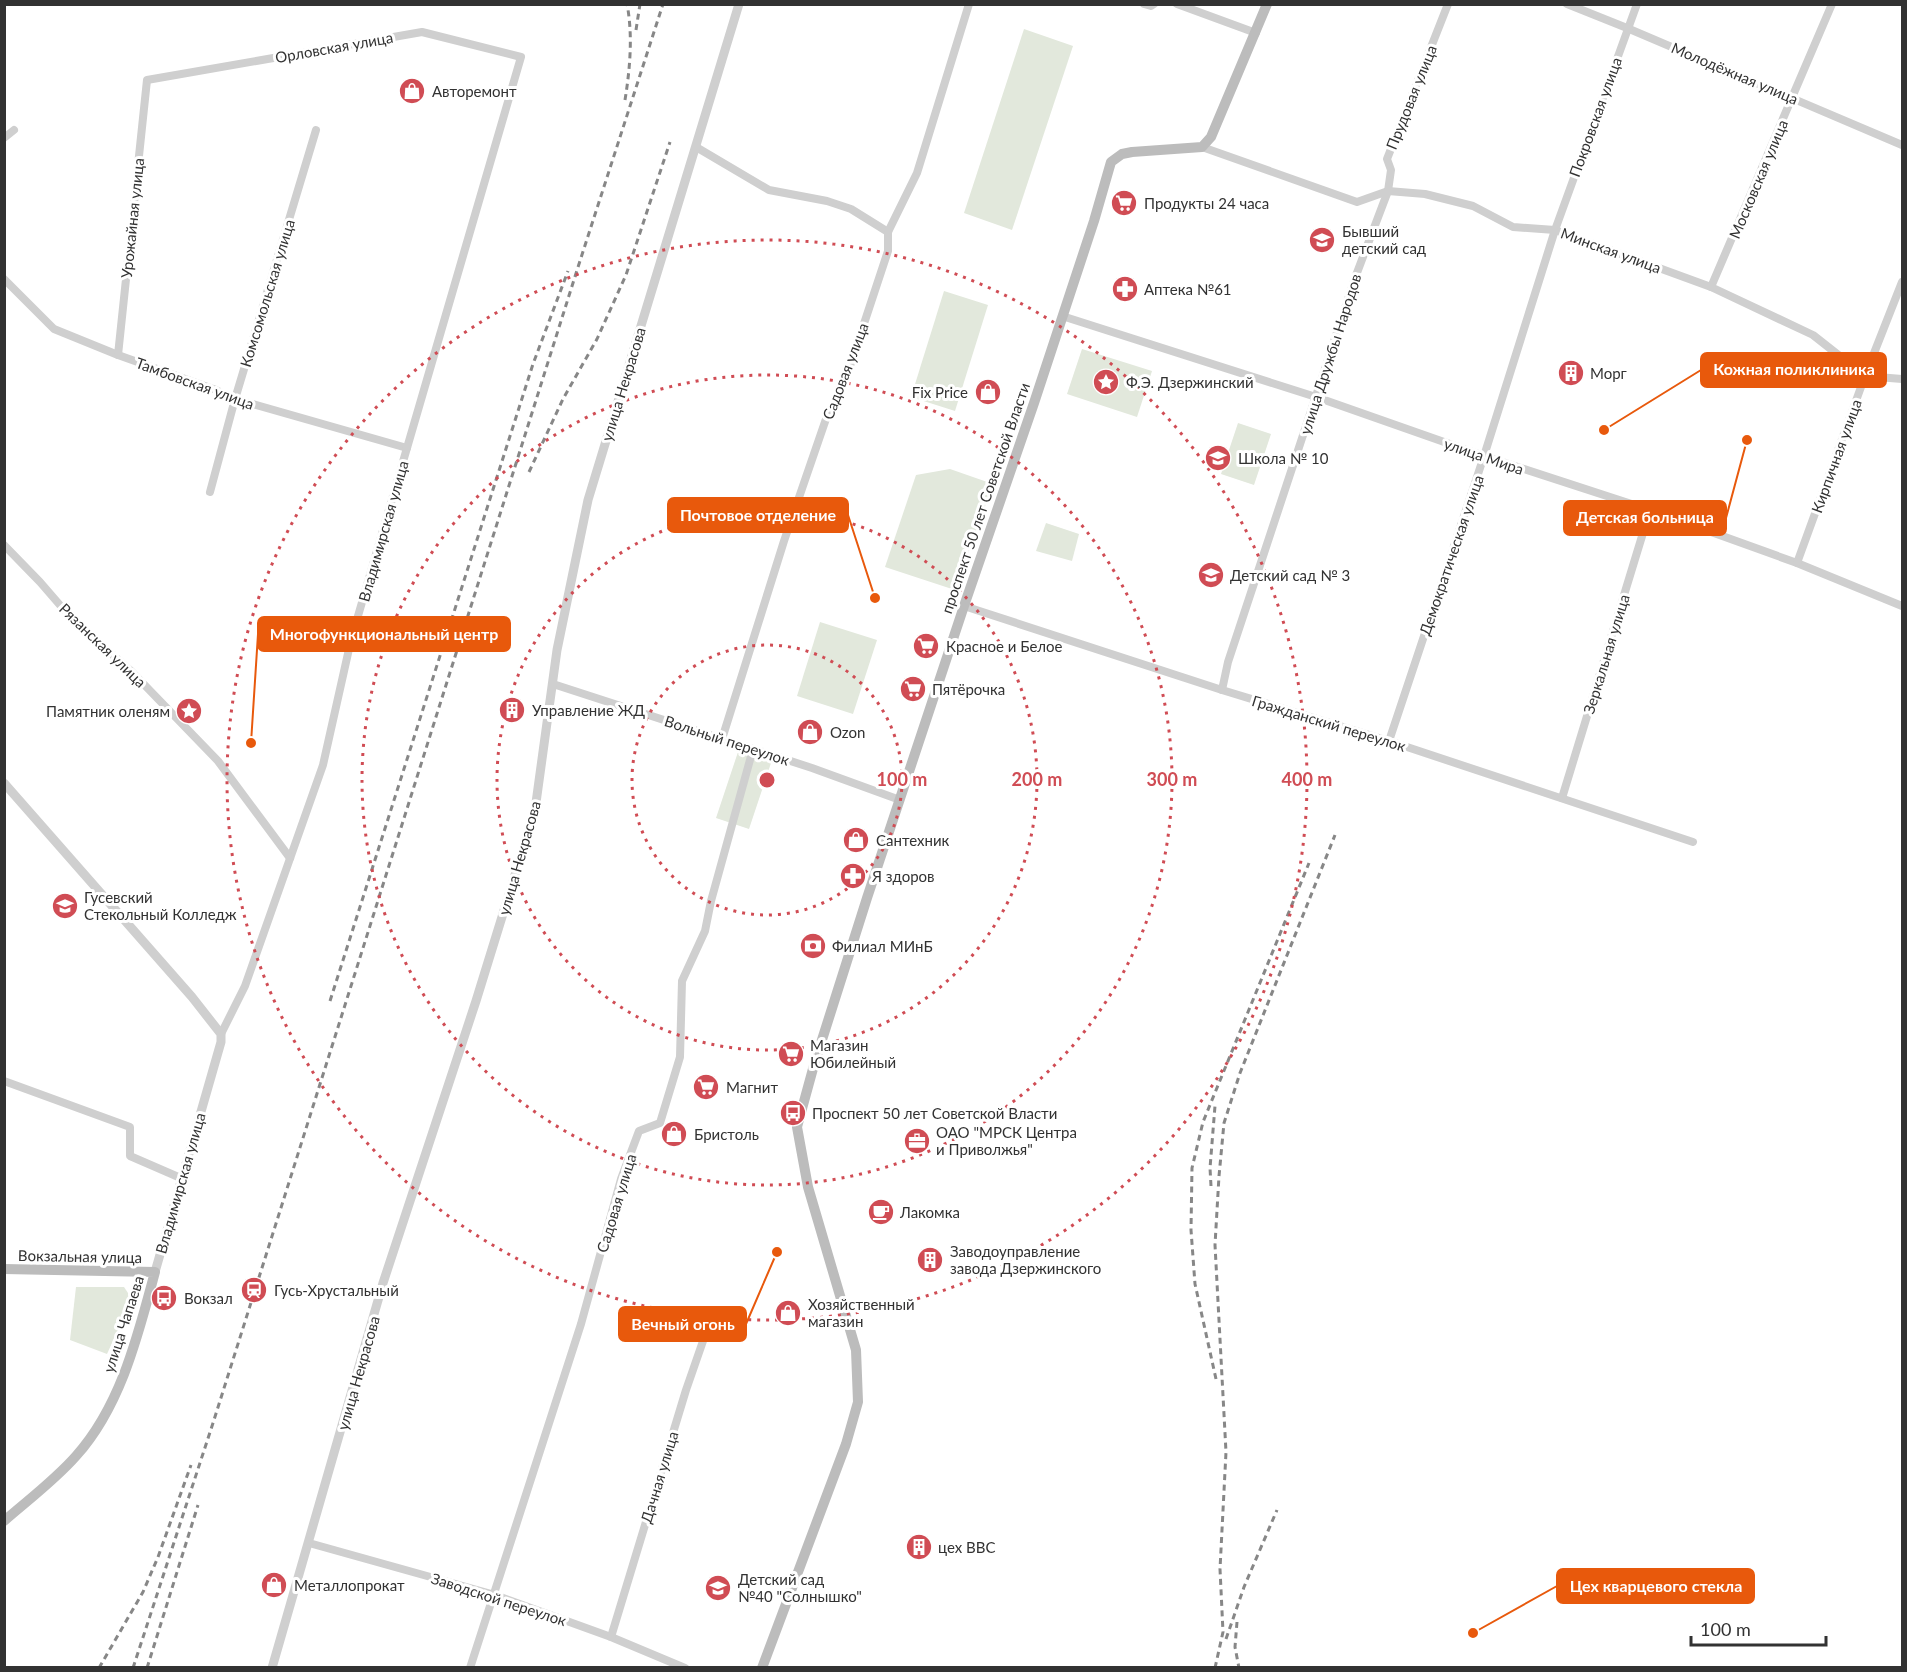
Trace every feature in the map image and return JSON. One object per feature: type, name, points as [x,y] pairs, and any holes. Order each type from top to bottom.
[{"type":"main road","points":[[1202,147],[1211,137],[1267,4]]},
{"type":"main road","name":"проспект 50 лет Советской Власти","points":[[762,1668],[846,1444],[858,1401],[856,1350],[808,1187],[797,1127],[814,1065],[867,898],[1019,447],[1111,162],[1122,154],[1132,152],[1202,147]]},
{"type":"main road","name":"Вокзальная улица","points":[[4,1269],[155,1272]]},
{"type":"main road","name":"улица Чапаева","points":[[4,1521],[75,1457],[91,1438],[124,1375],[135,1345],[155,1272]]},
{"type":"street","name":"улица Некрасова","points":[[272,1668],[383,1283],[535,810],[557,650],[588,500],[739,4]]},
{"type":"street","name":"Садовая улица","points":[[722,740],[784,541],[827,417],[852,363],[888,251],[888,232],[917,173],[969,4]]},
{"type":"street","points":[[1144,4],[1151,6],[1154,4]]},
{"type":"street","points":[[1177,4],[1256,33]]},
{"type":"street","name":"Прудовая улица","points":[[1388,191],[1391,170],[1387,159],[1448,4]]},
{"type":"street","name":"Молодёжная улица","points":[[1567,4],[1902,145]]},
{"type":"street","name":"Покровская улица","points":[[1555,230],[1637,4]]},
{"type":"street","name":"Московская улица","points":[[1712,287],[1832,4]]},
{"type":"street","name":"Орловская улица","points":[[147,80],[422,32],[521,57]]},
{"type":"street","name":"Владимирская улица","points":[[155,1272],[221,1042],[221,1034],[245,986],[323,765],[351,640],[521,57]]},
{"type":"street","name":"Урожайная улица","points":[[118,356],[147,80]]},
{"type":"street","points":[[4,138],[14,130]]},
{"type":"street","name":"Комсомольская улица","points":[[210,492],[235,399],[316,130]]},
{"type":"street","points":[[696,147],[769,190],[827,201],[851,209],[888,232]]},
{"type":"street","name":"Минская улица","points":[[1202,147],[1357,202],[1388,191],[1425,194],[1473,206],[1513,227],[1555,230],[1712,287],[1813,334],[1865,376]]},
{"type":"street","name":"улица Дружбы Народов","points":[[1222,690],[1228,662],[1355,279],[1388,191]]},
{"type":"street","name":"Демократическая улица","points":[[1389,741],[1485,456],[1555,230]]},
{"type":"street","name":"Тамбовская улица","points":[[4,279],[54,329],[118,356],[216,390],[235,399],[407,448]]},
{"type":"street","name":"Кирпичная улица","points":[[1797,563],[1902,282]]},
{"type":"street","name":"улица Мира","points":[[1062,316],[1316,397],[1650,510],[1797,563],[1902,606]]},
{"type":"street","points":[[1865,376],[1902,379]]},
{"type":"street","name":"Зеркальная улица","points":[[1562,798],[1650,510]]},
{"type":"street","name":"Рязанская улица","points":[[4,545],[72,619],[130,671],[218,761],[290,858]]},
{"type":"street","name":"Гражданский переулок","points":[[964,606],[1222,690],[1389,741],[1693,842]]},
{"type":"street","name":"Вольный переулок","points":[[554,684],[900,800]]},
{"type":"street","name":"Садовая улица","points":[[471,1668],[581,1324],[621,1179],[639,1131],[660,1123],[680,1057],[682,981],[705,931],[711,901],[753,749]]},
{"type":"street","points":[[4,783],[192,997],[221,1034]]},
{"type":"street","points":[[4,1081],[129,1127],[130,1156],[183,1179]]},
{"type":"street","name":"Дачная улица","points":[[610,1637],[686,1390],[711,1318]]},
{"type":"street","name":"Заводской переулок","points":[[309,1543],[495,1595],[610,1637],[686,1668]]},
{"type":"shaded area","points":[[1024,29],[1073,46],[1012,230],[964,213]]},
{"type":"shaded area","points":[[944,291],[988,305],[955,411],[911,397]]},
{"type":"shaded area","points":[[1082,349],[1152,371],[1137,417],[1067,394]]},
{"type":"shaded area","points":[[1238,423],[1271,434],[1254,485],[1221,474]]},
{"type":"shaded area","points":[[950,469],[993,484],[955,590],[885,567],[916,475]]},
{"type":"shaded area","points":[[1046,523],[1079,534],[1072,561],[1036,551]]},
{"type":"shaded area","points":[[820,622],[877,640],[853,714],[797,696]]},
{"type":"shaded area","points":[[739,749],[772,760],[749,829],[716,818]]},
{"type":"shaded area","points":[[76,1287],[124,1287],[132,1299],[107,1354],[70,1340]]},
{"type":"railway","points":[[625,100],[630,52],[627,4]]},
{"type":"railway","points":[[636,30],[640,4]]},
{"type":"railway","points":[[133,1668],[213,1423],[663,4]]},
{"type":"railway","points":[[529,472],[563,399],[597,339],[626,275],[670,142]]},
{"type":"railway","points":[[330,1001],[533,364],[568,271]]},
{"type":"railway","points":[[1215,1668],[1223,1632],[1220,1569],[1226,1452],[1215,1245],[1224,1123],[1240,1073],[1335,835]]},
{"type":"railway","points":[[1216,1379],[1195,1284],[1191,1230],[1192,1168],[1203,1122],[1309,863]]},
{"type":"railway","points":[[1211,1186],[1210,1168],[1215,1106]]},
{"type":"railway","points":[[99,1668],[143,1592],[191,1465]]},
{"type":"railway","points":[[147,1668],[198,1505]]},
{"type":"railway","points":[[1226,1639],[1244,1587],[1277,1510]]},
{"type":"railway","points":[[1237,1622],[1235,1647],[1239,1668]]},
{"type":"place","name":"Авторемонт","points":[[412,91]]},
{"type":"place","name":"Продукты 24 часа","points":[[1124,203]]},
{"type":"place","name":"Бывший детский сад","points":[[1322,240]]},
{"type":"place","name":"Аптека №61","points":[[1125,289]]},
{"type":"place","name":"Морг","points":[[1571,373]]},
{"type":"place","name":"Ф.Э. Дзержинский","points":[[1106,382]]},
{"type":"place","name":"Fix Price","points":[[988,392]]},
{"type":"place","name":"Кожная поликлиника","points":[[1604,430]]},
{"type":"place","name":"Детская больница","points":[[1747,440]]},
{"type":"place","name":"Школа № 10","points":[[1218,458]]},
{"type":"place","name":"Детский сад № 3","points":[[1211,575]]},
{"type":"place","name":"Почтовое отделение","points":[[875,598]]},
{"type":"place","name":"Красное и Белое","points":[[926,646]]},
{"type":"place","name":"Пятёрочка","points":[[913,689]]},
{"type":"place","name":"Управление ЖД","points":[[512,710]]},
{"type":"place","name":"Памятник оленям","points":[[189,711]]},
{"type":"place","name":"Ozon","points":[[810,732]]},
{"type":"place","name":"Многофункциональный центр","points":[[251,743]]},
{"type":"place","name":"Сантехник","points":[[856,840]]},
{"type":"place","name":"Я здоров","points":[[853,876]]},
{"type":"place","name":"Гусевский Стекольный Колледж","points":[[65,906]]},
{"type":"place","name":"Филиал МИнБ","points":[[813,946]]},
{"type":"place","name":"Магазин Юбилейный","points":[[791,1054]]},
{"type":"place","name":"Магнит","points":[[706,1087]]},
{"type":"place","name":"Проспект 50 лет Советской Власти","points":[[793,1113]]},
{"type":"place","name":"Бристоль","points":[[674,1134]]},
{"type":"place","name":"ОАО \"МРСК Центра и Приволжья\"","points":[[917,1141]]},
{"type":"place","name":"Лакомка","points":[[881,1212]]},
{"type":"place","name":"Вечный огонь","points":[[777,1252]]},
{"type":"place","name":"Заводоуправление завода Дзержинского","points":[[930,1260]]},
{"type":"place","name":"Гусь-Хрустальный","points":[[254,1290]]},
{"type":"place","name":"Вокзал","points":[[164,1298]]},
{"type":"place","name":"Хозяйственный магазин","points":[[788,1313]]},
{"type":"place","name":"цех ВВС","points":[[919,1547]]},
{"type":"place","name":"Металлопрокат","points":[[274,1585]]},
{"type":"place","name":"Детский сад №40 \"Солнышко\"","points":[[718,1588]]},
{"type":"place","name":"Цех кварцевого стекла","points":[[1473,1633]]}]
